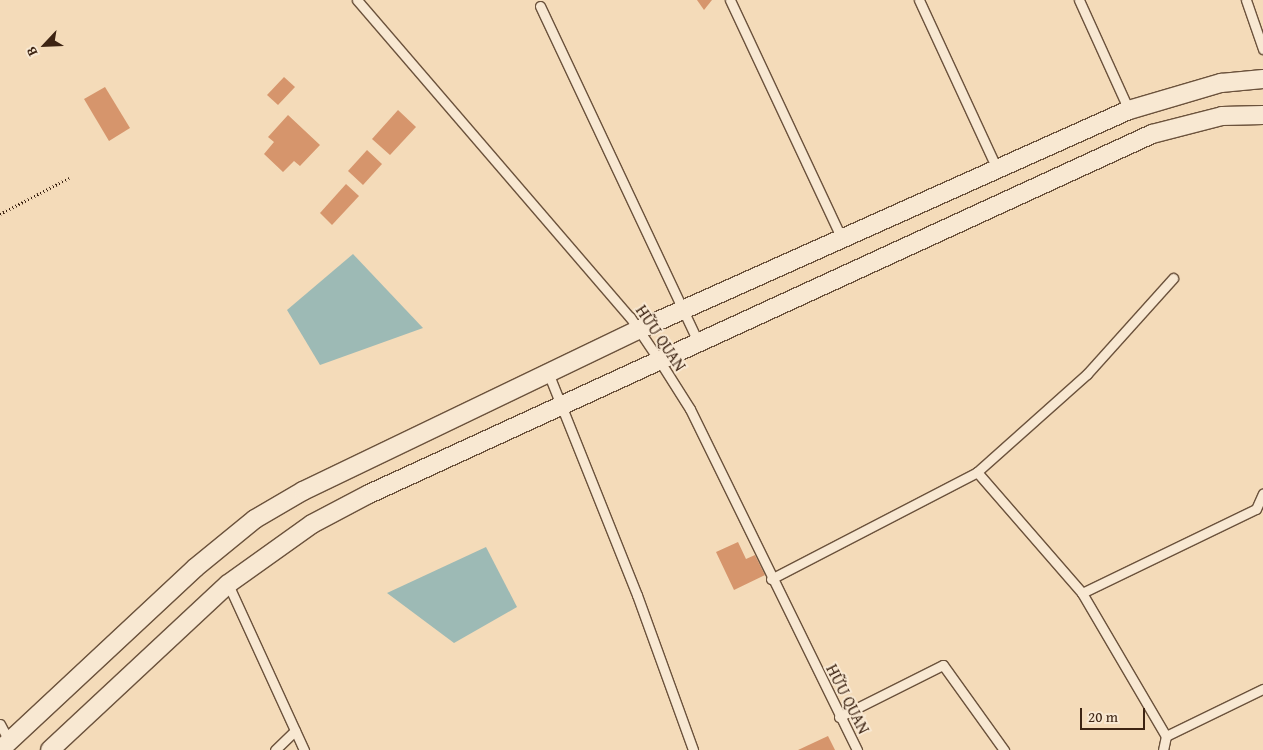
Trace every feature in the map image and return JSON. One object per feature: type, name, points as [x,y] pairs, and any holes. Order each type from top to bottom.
[{"type":"street","points":[[5,746],[195,568],[255,519],[368,460],[549,375],[638,330],[684,313],[996,167],[1129,110],[1221,83],[1263,79]]},
{"type":"street","points":[[50,750],[228,584],[328,516],[659,360],[1152,134],[1222,116],[1263,115]]},
{"type":"lane","name":"HỮU QUAN","points":[[356,0],[638,330],[659,360],[690,409],[772,580],[857,750]]},
{"type":"lane","points":[[730,0],[842,239]]},
{"type":"lane","points":[[919,0],[996,167]]},
{"type":"lane","points":[[1079,0],[1129,110]]},
{"type":"lane","points":[[1246,0],[1263,49]]},
{"type":"lane","points":[[540,6],[698,342]]},
{"type":"lane","points":[[772,580],[977,472],[1088,374],[1173,278]]},
{"type":"lane","points":[[549,375],[693,750]]},
{"type":"lane","points":[[977,472],[1082,593],[1166,736],[1163,750]]},
{"type":"lane","points":[[1082,593],[1256,510],[1263,493]]},
{"type":"lane","points":[[228,584],[304,750]]},
{"type":"lane","points":[[840,717],[943,664],[1004,750]]},
{"type":"lane","points":[[1166,736],[1263,689]]},
{"type":"lane","points":[[0,724],[5,746]]},
{"type":"lane","points":[[275,750],[295,731]]},
{"type":"path","points":[[0,214],[69,178]]},
{"type":"water","points":[[353,254],[423,328],[320,365],[287,310]]},
{"type":"water","points":[[486,547],[517,607],[454,643],[387,593]]},
{"type":"building","points":[[697,0],[712,0],[704,10]]},
{"type":"building","points":[[284,77],[295,87],[278,105],[267,95]]},
{"type":"building","points":[[105,87],[130,128],[109,141],[84,99]]},
{"type":"building","points":[[398,110],[416,127],[390,155],[372,139]]},
{"type":"building","points":[[288,115],[320,145],[300,166],[294,161],[283,172],[264,154],[274,142],[268,137]]},
{"type":"building","points":[[367,150],[382,164],[363,185],[348,171]]},
{"type":"building","points":[[346,184],[359,196],[332,225],[320,213]]},
{"type":"building","points":[[738,542],[746,559],[755,555],[765,575],[734,590],[716,552]]},
{"type":"building","points":[[828,736],[835,750],[798,750]]}]
